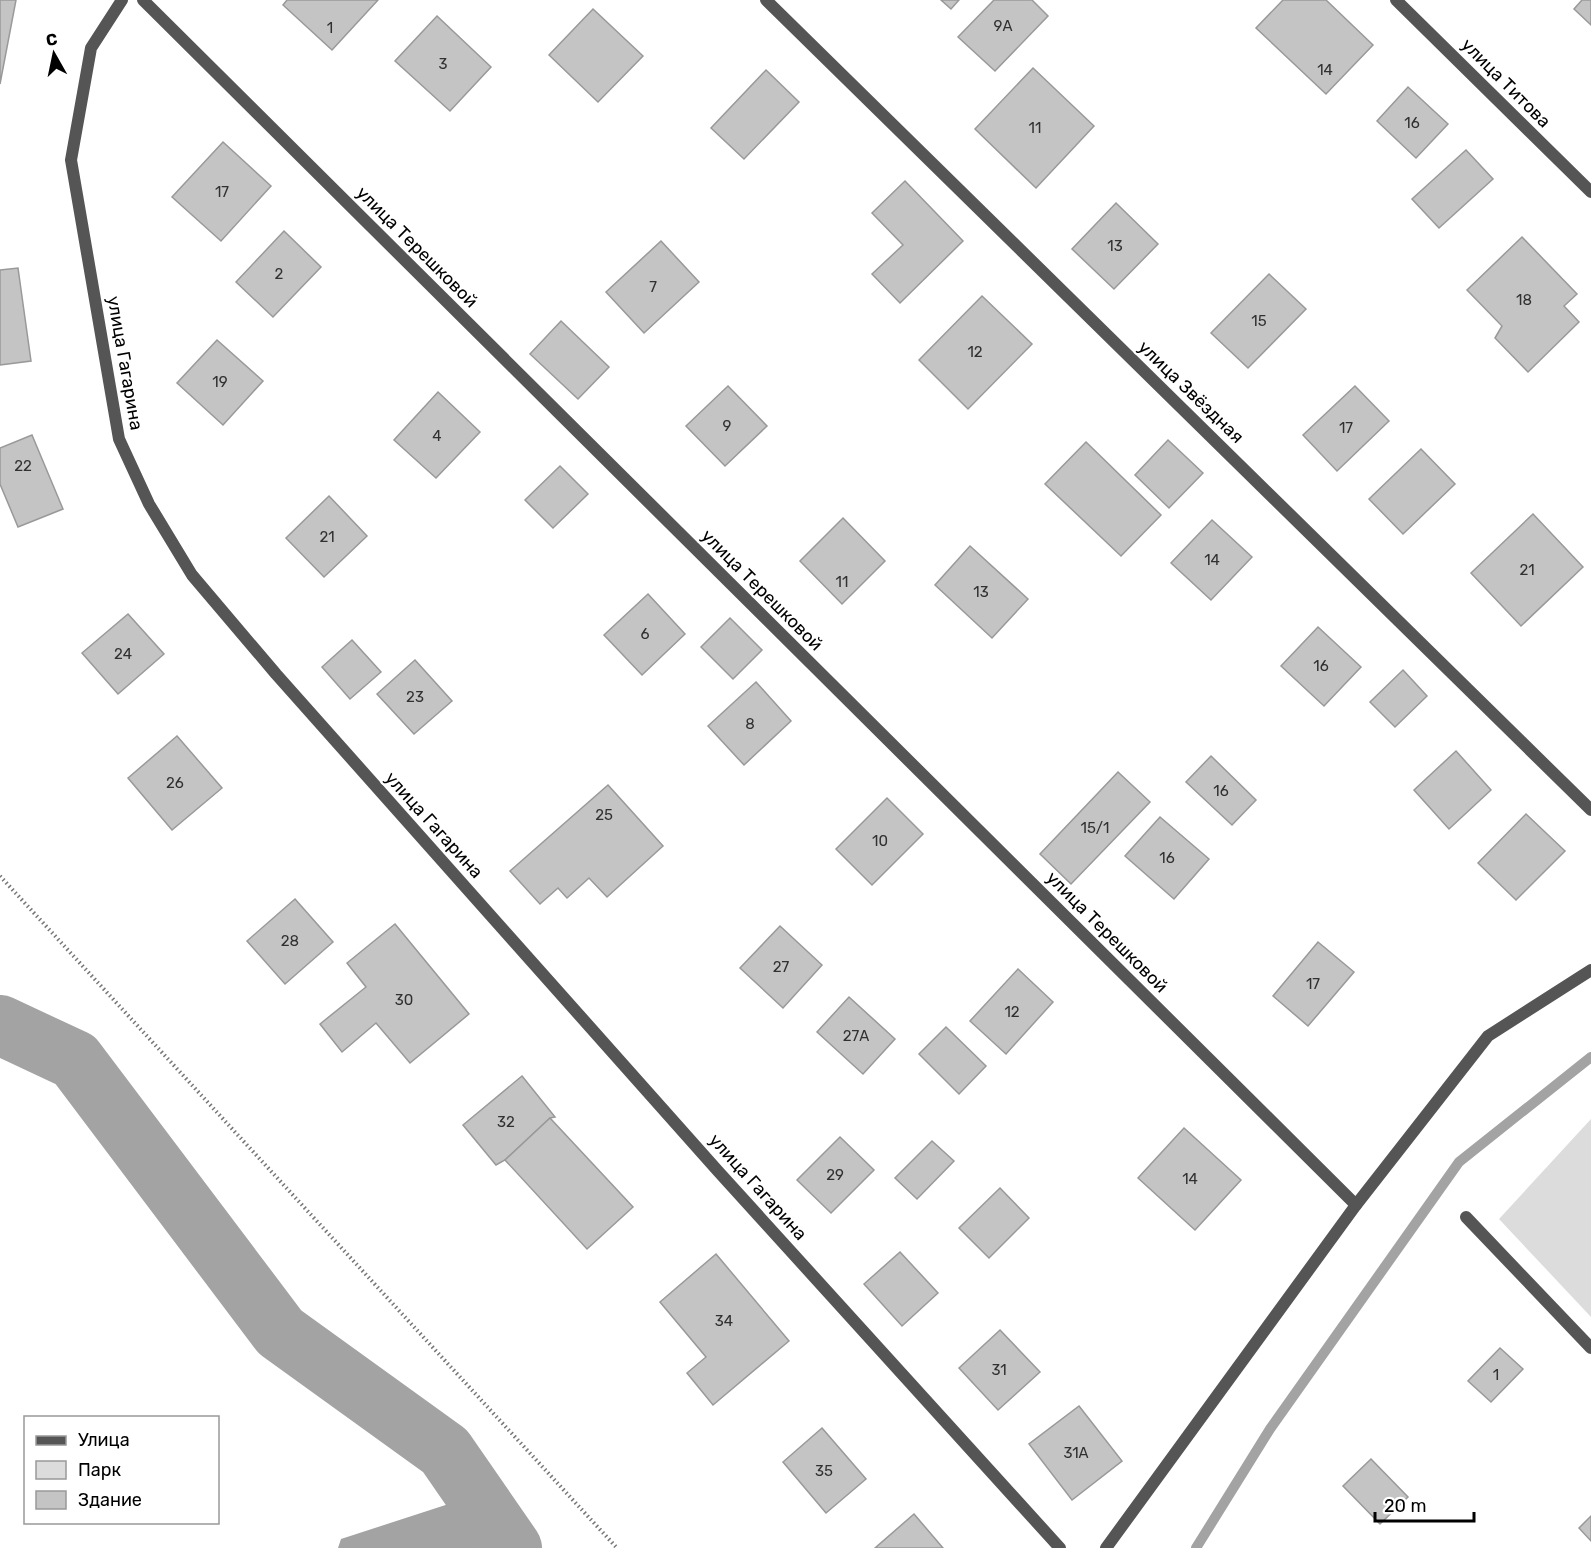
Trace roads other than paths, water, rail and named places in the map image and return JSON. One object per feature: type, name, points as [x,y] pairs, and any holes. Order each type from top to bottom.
[{"type":"street","name":"улица Гагарина","points":[[122,0],[91,48],[71,160],[119,439],[149,504],[192,575],[276,674],[607,1046],[1060,1548]]},
{"type":"street","name":"улица Терешковой","points":[[143,0],[1356,1205]]},
{"type":"street","name":"улица Звёздная","points":[[766,0],[1591,810]]},
{"type":"street","name":"улица Титова","points":[[1396,0],[1591,192]]},
{"type":"street","points":[[1106,1548],[1356,1205],[1488,1036],[1591,970]]},
{"type":"street","points":[[1466,1217],[1591,1348]]},
{"type":"waterway","points":[[0,1025],[75,1060],[280,1332],[445,1451],[512,1548]]},
{"type":"waterway","points":[[1196,1548],[1270,1429],[1459,1162],[1591,1057]]}]
